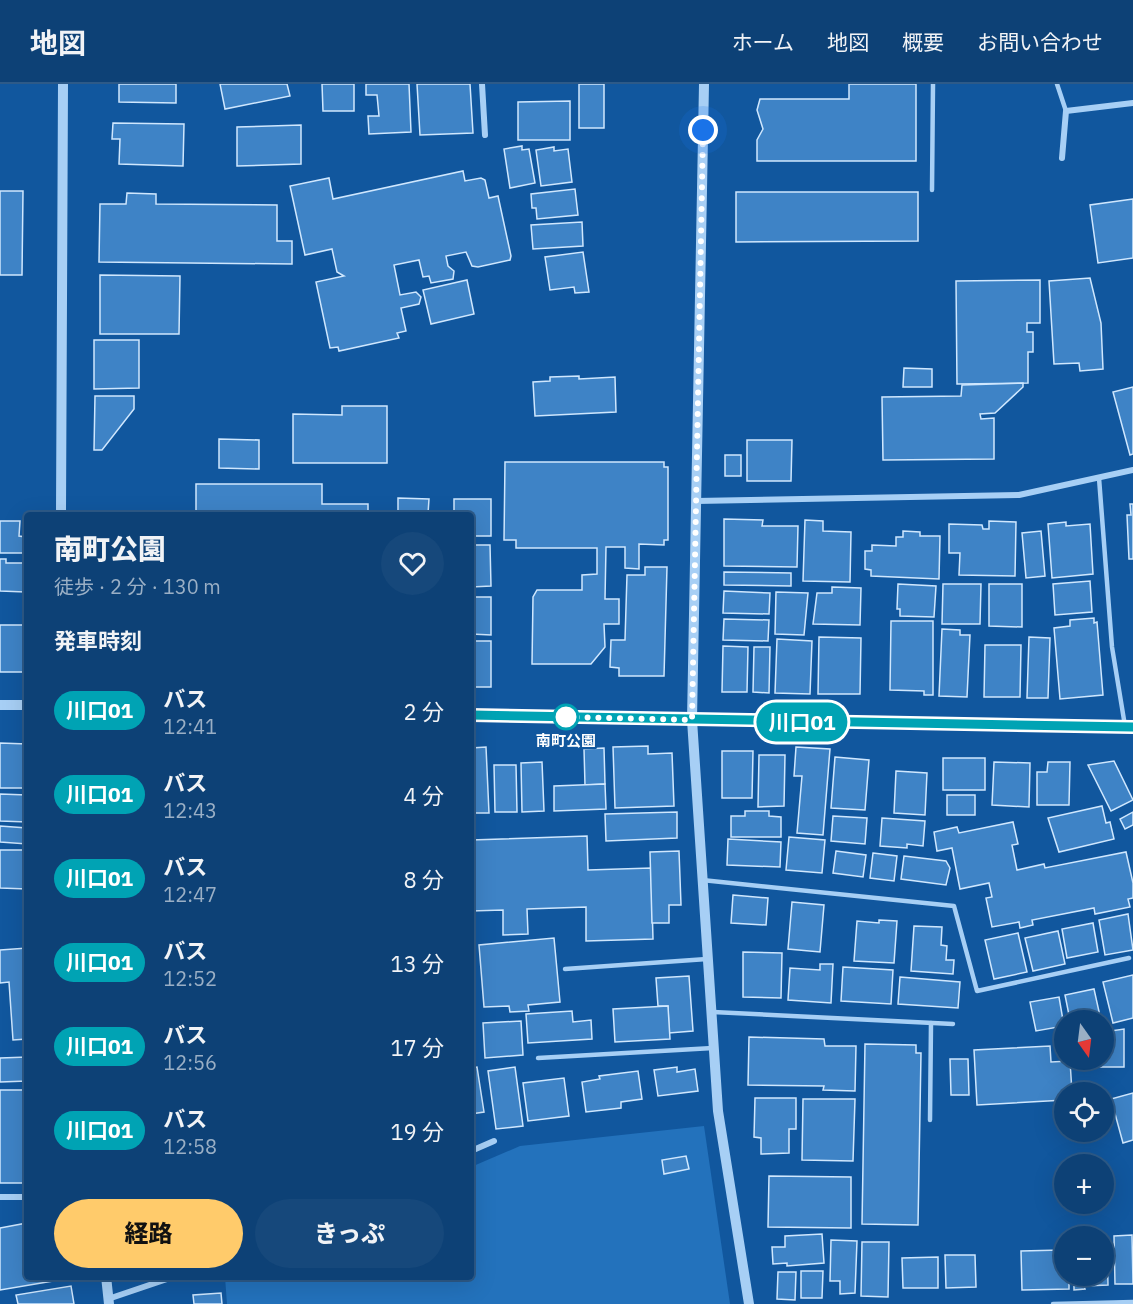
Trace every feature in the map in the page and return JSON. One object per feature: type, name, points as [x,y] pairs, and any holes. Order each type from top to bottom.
[{"type":"street","points":[[61,512],[63,84]]},
{"type":"street","points":[[482,84],[484,135]]},
{"type":"street","points":[[704,84],[692,720],[718,1111],[749,1304]]},
{"type":"street","points":[[1062,158],[1066,111],[1133,103]]},
{"type":"street","points":[[696,501],[1019,495],[1133,470]]},
{"type":"street","points":[[0,705],[24,705]]},
{"type":"street","points":[[474,715],[1129,727]]},
{"type":"street","points":[[474,1150],[494,1141]]},
{"type":"street","points":[[0,1197],[24,1197]]},
{"type":"street","points":[[106,1280],[109,1302],[166,1280]]},
{"type":"lane","points":[[932,190],[933,84]]},
{"type":"lane","points":[[1057,84],[1066,111]]},
{"type":"lane","points":[[1099,478],[1112,647],[1129,727]]},
{"type":"lane","points":[[702,880],[954,906],[977,991],[1129,958]]},
{"type":"lane","points":[[565,969],[707,959]]},
{"type":"lane","points":[[710,1012],[953,1024]]},
{"type":"lane","points":[[930,1120],[931,1023]]},
{"type":"lane","points":[[538,1058],[713,1048]]},
{"type":"lane","points":[[1053,1304],[1133,1302]]},
{"type":"shaded area","points":[[704,1126],[730,1304],[227,1304],[225,1280],[474,1280],[474,1166],[520,1146]]},
{"type":"building","points":[[119,84],[176,84],[176,103],[119,102]]},
{"type":"building","points":[[220,84],[287,84],[290,96],[225,109]]},
{"type":"building","points":[[322,84],[354,84],[354,111],[323,111]]},
{"type":"building","points":[[366,84],[409,84],[411,132],[369,134],[368,116],[379,116],[377,95],[366,95]]},
{"type":"building","points":[[417,84],[470,84],[473,133],[420,135]]},
{"type":"building","points":[[579,84],[604,84],[604,128],[579,128]]},
{"type":"building","points":[[849,84],[916,84],[916,161],[757,161],[757,140],[763,129],[757,110],[760,99],[849,99]]},
{"type":"building","points":[[570,101],[570,140],[518,140],[518,102]]},
{"type":"building","points":[[113,123],[184,124],[183,166],[119,164],[120,139],[112,139]]},
{"type":"building","points":[[301,125],[301,164],[237,166],[237,127]]},
{"type":"building","points":[[522,146],[522,150],[529,149],[535,183],[510,188],[504,149]]},
{"type":"building","points":[[554,147],[554,151],[568,149],[572,182],[541,186],[536,150]]},
{"type":"building","points":[[463,171],[465,181],[481,178],[485,180],[489,198],[498,196],[510,260],[478,267],[472,266],[466,252],[446,256],[448,266],[454,271],[453,279],[431,283],[429,276],[423,277],[419,260],[394,265],[400,295],[416,292],[421,297],[419,304],[401,308],[406,331],[397,333],[399,338],[339,351],[338,347],[330,348],[316,282],[344,276],[337,272],[332,249],[305,255],[290,186],[329,178],[333,199]]},
{"type":"building","points":[[575,189],[578,215],[537,219],[536,208],[532,208],[531,194]]},
{"type":"building","points":[[0,191],[23,191],[22,275],[0,275]]},
{"type":"building","points":[[736,192],[918,192],[918,241],[736,242]]},
{"type":"building","points":[[127,193],[156,194],[156,204],[277,205],[277,241],[292,241],[292,264],[99,262],[100,204],[126,204]]},
{"type":"building","points":[[1133,199],[1133,258],[1098,263],[1090,205]]},
{"type":"building","points":[[582,222],[583,246],[533,249],[531,225]]},
{"type":"building","points":[[583,252],[589,292],[575,293],[574,287],[550,290],[545,257]]},
{"type":"building","points":[[100,275],[180,276],[179,334],[100,334]]},
{"type":"building","points":[[1090,278],[1101,323],[1103,369],[1080,371],[1079,363],[1054,364],[1049,281]]},
{"type":"building","points":[[467,280],[474,314],[431,324],[423,290]]},
{"type":"building","points":[[1040,280],[1040,323],[1027,323],[1027,332],[1033,332],[1033,352],[1028,352],[1028,383],[957,384],[956,281]]},
{"type":"building","points":[[94,340],[139,340],[139,388],[94,389]]},
{"type":"building","points":[[904,368],[932,369],[932,387],[903,387]]},
{"type":"building","points":[[579,376],[579,379],[615,377],[616,412],[535,416],[533,382],[550,381],[550,377]]},
{"type":"building","points":[[1023,383],[1023,387],[995,413],[980,414],[981,419],[994,418],[994,459],[883,460],[882,397],[961,396],[962,385]]},
{"type":"building","points":[[1133,387],[1133,454],[1130,455],[1113,392]]},
{"type":"building","points":[[95,396],[134,396],[134,409],[102,450],[94,450]]},
{"type":"building","points":[[342,406],[387,406],[387,463],[293,463],[293,414],[342,415]]},
{"type":"building","points":[[219,439],[259,440],[259,469],[219,468]]},
{"type":"building","points":[[747,440],[792,440],[791,481],[747,481]]},
{"type":"building","points":[[725,455],[741,455],[741,476],[725,476]]},
{"type":"building","points":[[505,462],[664,462],[664,467],[668,467],[668,540],[664,540],[664,545],[639,544],[639,569],[625,568],[625,547],[606,547],[605,599],[619,599],[619,624],[604,624],[605,647],[591,664],[532,664],[533,597],[537,590],[582,590],[582,575],[597,574],[597,548],[516,548],[516,540],[504,540]]},
{"type":"building","points":[[196,484],[322,484],[322,504],[368,504],[368,512],[196,512]]},
{"type":"building","points":[[398,498],[429,499],[428,512],[398,512]]},
{"type":"building","points":[[454,499],[491,499],[491,536],[474,536],[474,512],[454,512]]},
{"type":"building","points":[[1130,504],[1133,504],[1133,559],[1129,559],[1127,515],[1131,515]]},
{"type":"building","points":[[724,519],[763,520],[762,526],[798,526],[797,567],[724,566]]},
{"type":"building","points":[[805,520],[823,521],[823,531],[851,532],[850,582],[803,581]]},
{"type":"building","points":[[0,521],[20,521],[19,536],[24,537],[24,553],[0,553]]},
{"type":"building","points":[[989,521],[1016,522],[1015,576],[959,575],[960,553],[949,553],[949,524],[982,525],[983,529],[989,529]]},
{"type":"building","points":[[1066,522],[1066,526],[1090,524],[1093,574],[1052,578],[1048,524]]},
{"type":"building","points":[[903,531],[920,532],[920,536],[940,536],[939,579],[871,576],[871,570],[865,569],[865,551],[872,551],[872,545],[896,546],[896,537],[903,537]]},
{"type":"building","points":[[1041,531],[1045,576],[1026,578],[1022,533]]},
{"type":"building","points":[[474,545],[490,545],[491,586],[474,587]]},
{"type":"building","points":[[0,559],[6,559],[6,563],[24,563],[24,592],[0,591]]},
{"type":"building","points":[[645,567],[667,567],[664,676],[619,676],[619,668],[610,667],[611,640],[625,640],[627,575],[645,575]]},
{"type":"building","points":[[724,572],[791,573],[791,586],[724,585]]},
{"type":"building","points":[[1090,581],[1092,612],[1055,615],[1053,584]]},
{"type":"building","points":[[898,584],[936,586],[934,617],[900,616],[900,609],[897,609]]},
{"type":"building","points":[[943,584],[981,584],[980,624],[942,624]]},
{"type":"building","points":[[989,584],[1022,584],[1022,627],[989,626]]},
{"type":"building","points":[[832,587],[861,588],[860,625],[813,624],[817,593],[832,593]]},
{"type":"building","points":[[724,591],[770,593],[769,614],[723,613]]},
{"type":"building","points":[[776,592],[808,593],[804,635],[775,634]]},
{"type":"building","points":[[474,597],[491,597],[491,635],[474,634]]},
{"type":"building","points":[[1094,618],[1094,623],[1097,622],[1103,695],[1060,699],[1054,628],[1070,626],[1070,620]]},
{"type":"building","points":[[724,619],[769,620],[768,641],[723,640]]},
{"type":"building","points":[[891,621],[933,621],[933,695],[924,695],[924,691],[890,690]]},
{"type":"building","points":[[0,625],[24,625],[23,672],[0,672]]},
{"type":"building","points":[[942,629],[960,630],[960,635],[970,635],[967,697],[939,696]]},
{"type":"building","points":[[819,637],[861,638],[860,694],[818,694]]},
{"type":"building","points":[[1029,637],[1050,638],[1048,698],[1027,698]]},
{"type":"building","points":[[777,639],[812,641],[810,694],[775,693]]},
{"type":"building","points":[[474,641],[491,641],[491,687],[474,687]]},
{"type":"building","points":[[985,645],[1021,645],[1020,697],[984,697]]},
{"type":"building","points":[[723,646],[748,647],[747,692],[722,692]]},
{"type":"building","points":[[754,647],[770,647],[769,693],[753,692]]},
{"type":"building","points":[[0,743],[24,744],[24,788],[0,788]]},
{"type":"building","points":[[648,746],[648,754],[672,753],[674,806],[615,808],[613,747]]},
{"type":"building","points":[[486,747],[489,813],[474,813],[474,748]]},
{"type":"building","points":[[796,747],[830,749],[823,835],[797,833],[802,776],[794,776]]},
{"type":"building","points":[[604,748],[605,784],[585,785],[584,749]]},
{"type":"building","points":[[722,751],[753,751],[752,798],[722,798]]},
{"type":"building","points":[[759,755],[785,755],[784,806],[758,807]]},
{"type":"building","points":[[835,757],[869,760],[865,810],[831,808]]},
{"type":"building","points":[[943,758],[985,758],[985,790],[943,790]]},
{"type":"building","points":[[1114,761],[1133,800],[1111,811],[1088,765]]},
{"type":"building","points":[[542,762],[544,811],[522,812],[521,763]]},
{"type":"building","points":[[994,762],[1030,763],[1029,807],[992,805]]},
{"type":"building","points":[[1048,762],[1070,762],[1069,805],[1037,805],[1037,772],[1047,772]]},
{"type":"building","points":[[494,765],[516,765],[517,812],[495,812]]},
{"type":"building","points":[[896,771],[927,773],[925,815],[894,813]]},
{"type":"building","points":[[605,784],[606,809],[554,811],[554,786]]},
{"type":"building","points":[[0,794],[24,795],[24,822],[0,821]]},
{"type":"building","points":[[947,795],[975,795],[975,815],[947,815]]},
{"type":"building","points":[[1102,806],[1106,823],[1110,822],[1114,839],[1059,852],[1048,818]]},
{"type":"building","points":[[745,811],[769,811],[769,816],[781,817],[781,837],[731,837],[731,816],[745,816]]},
{"type":"building","points":[[677,812],[677,838],[606,841],[605,814]]},
{"type":"building","points":[[1133,812],[1133,825],[1125,829],[1120,819]]},
{"type":"building","points":[[833,816],[867,818],[865,844],[831,841]]},
{"type":"building","points":[[882,818],[925,821],[923,846],[907,844],[907,848],[880,846]]},
{"type":"building","points":[[1013,822],[1018,844],[1012,845],[1017,870],[1044,864],[1045,868],[1126,852],[1133,883],[1133,898],[1128,899],[1130,907],[1095,914],[1094,908],[1032,920],[1033,925],[1020,928],[1019,922],[992,927],[986,898],[992,897],[989,883],[960,889],[952,848],[937,851],[934,832],[957,827],[959,833]]},
{"type":"building","points":[[0,826],[24,828],[24,844],[0,842]]},
{"type":"building","points":[[587,836],[588,870],[651,868],[653,939],[586,941],[586,907],[527,909],[528,934],[503,935],[503,910],[474,911],[474,840]]},
{"type":"building","points":[[789,837],[825,840],[822,873],[786,870]]},
{"type":"building","points":[[728,839],[781,842],[780,867],[727,865]]},
{"type":"building","points":[[0,850],[24,850],[24,889],[0,888]]},
{"type":"building","points":[[679,851],[681,905],[669,905],[669,923],[652,923],[650,852]]},
{"type":"building","points":[[836,851],[866,855],[863,877],[833,873]]},
{"type":"building","points":[[873,853],[897,856],[894,881],[870,878]]},
{"type":"building","points":[[904,856],[946,861],[950,868],[946,885],[901,879]]},
{"type":"building","points":[[733,895],[768,898],[766,925],[731,923]]},
{"type":"building","points":[[792,902],[824,905],[820,952],[788,949]]},
{"type":"building","points":[[1128,914],[1133,950],[1105,955],[1099,920]]},
{"type":"building","points":[[879,920],[897,921],[894,963],[854,961],[857,921],[879,923]]},
{"type":"building","points":[[1093,923],[1098,952],[1067,958],[1062,929]]},
{"type":"building","points":[[914,926],[942,927],[941,945],[947,946],[946,960],[954,960],[953,974],[911,971]]},
{"type":"building","points":[[1058,931],[1065,964],[1033,971],[1025,938]]},
{"type":"building","points":[[1018,933],[1027,972],[994,979],[985,940]]},
{"type":"building","points":[[554,938],[560,1002],[528,1005],[529,1011],[510,1012],[509,1006],[484,1007],[479,945]]},
{"type":"building","points":[[24,948],[24,1039],[13,1040],[9,982],[0,983],[0,950]]},
{"type":"building","points":[[743,952],[782,953],[781,998],[743,997]]},
{"type":"building","points":[[820,964],[833,964],[831,1003],[788,1000],[790,968],[820,970]]},
{"type":"building","points":[[843,967],[893,970],[891,1004],[841,1001]]},
{"type":"building","points":[[1133,975],[1133,1018],[1114,1023],[1114,1010],[1110,1010],[1103,982]]},
{"type":"building","points":[[689,976],[693,1031],[669,1033],[668,1006],[658,1006],[656,978]]},
{"type":"building","points":[[900,977],[960,982],[958,1008],[898,1004]]},
{"type":"building","points":[[1094,989],[1099,1010],[1068,1010],[1065,995]]},
{"type":"building","points":[[1059,997],[1061,1010],[1054,1010],[1054,1028],[1036,1031],[1030,1002]]},
{"type":"building","points":[[668,1006],[670,1039],[615,1042],[613,1009]]},
{"type":"building","points":[[572,1011],[573,1022],[591,1020],[592,1039],[528,1043],[526,1014]]},
{"type":"building","points":[[521,1021],[523,1055],[485,1058],[483,1023]]},
{"type":"building","points":[[1124,1029],[1124,1067],[1114,1067],[1114,1030]]},
{"type":"building","points":[[749,1037],[824,1039],[825,1046],[856,1046],[855,1091],[823,1090],[824,1086],[748,1085]]},
{"type":"building","points":[[865,1044],[916,1045],[916,1053],[921,1053],[918,1225],[862,1224]]},
{"type":"building","points":[[1050,1046],[1054,1070],[1071,1070],[1071,1082],[1054,1082],[1054,1101],[977,1105],[974,1050]]},
{"type":"building","points":[[24,1057],[24,1081],[0,1082],[0,1058]]},
{"type":"building","points":[[950,1059],[968,1059],[969,1095],[951,1095]]},
{"type":"building","points":[[477,1067],[484,1112],[474,1114],[474,1068]]},
{"type":"building","points":[[515,1067],[523,1126],[496,1129],[488,1071]]},
{"type":"building","points":[[677,1067],[677,1072],[695,1069],[698,1091],[658,1096],[654,1070]]},
{"type":"building","points":[[638,1071],[642,1099],[621,1102],[621,1108],[586,1112],[582,1082],[600,1079],[599,1076]]},
{"type":"building","points":[[564,1078],[569,1116],[528,1121],[523,1083]]},
{"type":"building","points":[[0,1090],[24,1090],[24,1183],[0,1183]]},
{"type":"building","points":[[1133,1093],[1133,1140],[1123,1143],[1114,1110],[1114,1098]]},
{"type":"building","points":[[755,1098],[796,1098],[796,1129],[789,1129],[789,1153],[761,1154],[761,1138],[754,1137]]},
{"type":"building","points":[[803,1099],[855,1099],[853,1161],[802,1160]]},
{"type":"building","points":[[686,1156],[689,1169],[664,1174],[662,1160]]},
{"type":"building","points":[[769,1176],[851,1177],[851,1228],[768,1227]]},
{"type":"building","points":[[24,1224],[24,1280],[59,1280],[0,1290],[0,1228]]},
{"type":"building","points":[[822,1234],[824,1263],[787,1266],[787,1263],[773,1264],[772,1247],[785,1247],[785,1236]]},
{"type":"building","points":[[1132,1235],[1133,1284],[1115,1284],[1114,1236]]},
{"type":"building","points":[[831,1240],[857,1241],[855,1293],[840,1294],[840,1281],[830,1281]]},
{"type":"building","points":[[862,1242],[889,1242],[888,1297],[861,1296]]},
{"type":"building","points":[[1054,1250],[1054,1286],[1069,1286],[1069,1289],[1022,1290],[1021,1251]]},
{"type":"building","points":[[945,1255],[975,1255],[976,1287],[946,1288]]},
{"type":"building","points":[[938,1257],[938,1288],[903,1288],[902,1258]]},
{"type":"building","points":[[801,1271],[823,1271],[822,1298],[801,1298]]},
{"type":"building","points":[[778,1272],[796,1272],[795,1300],[777,1299]]},
{"type":"building","points":[[71,1286],[74,1304],[18,1304],[16,1295]]},
{"type":"building","points":[[1074,1286],[1084,1286],[1085,1289],[1074,1290]]},
{"type":"building","points":[[221,1293],[222,1304],[194,1304],[193,1295]]},
{"type":"bus line","name":"川口01","points":[[474,715],[1133,727]]},
{"type":"place","name":"南町公園","points":[[566,717]]},
{"type":"route","points":[[566,717],[692,720],[703,130]]}]
